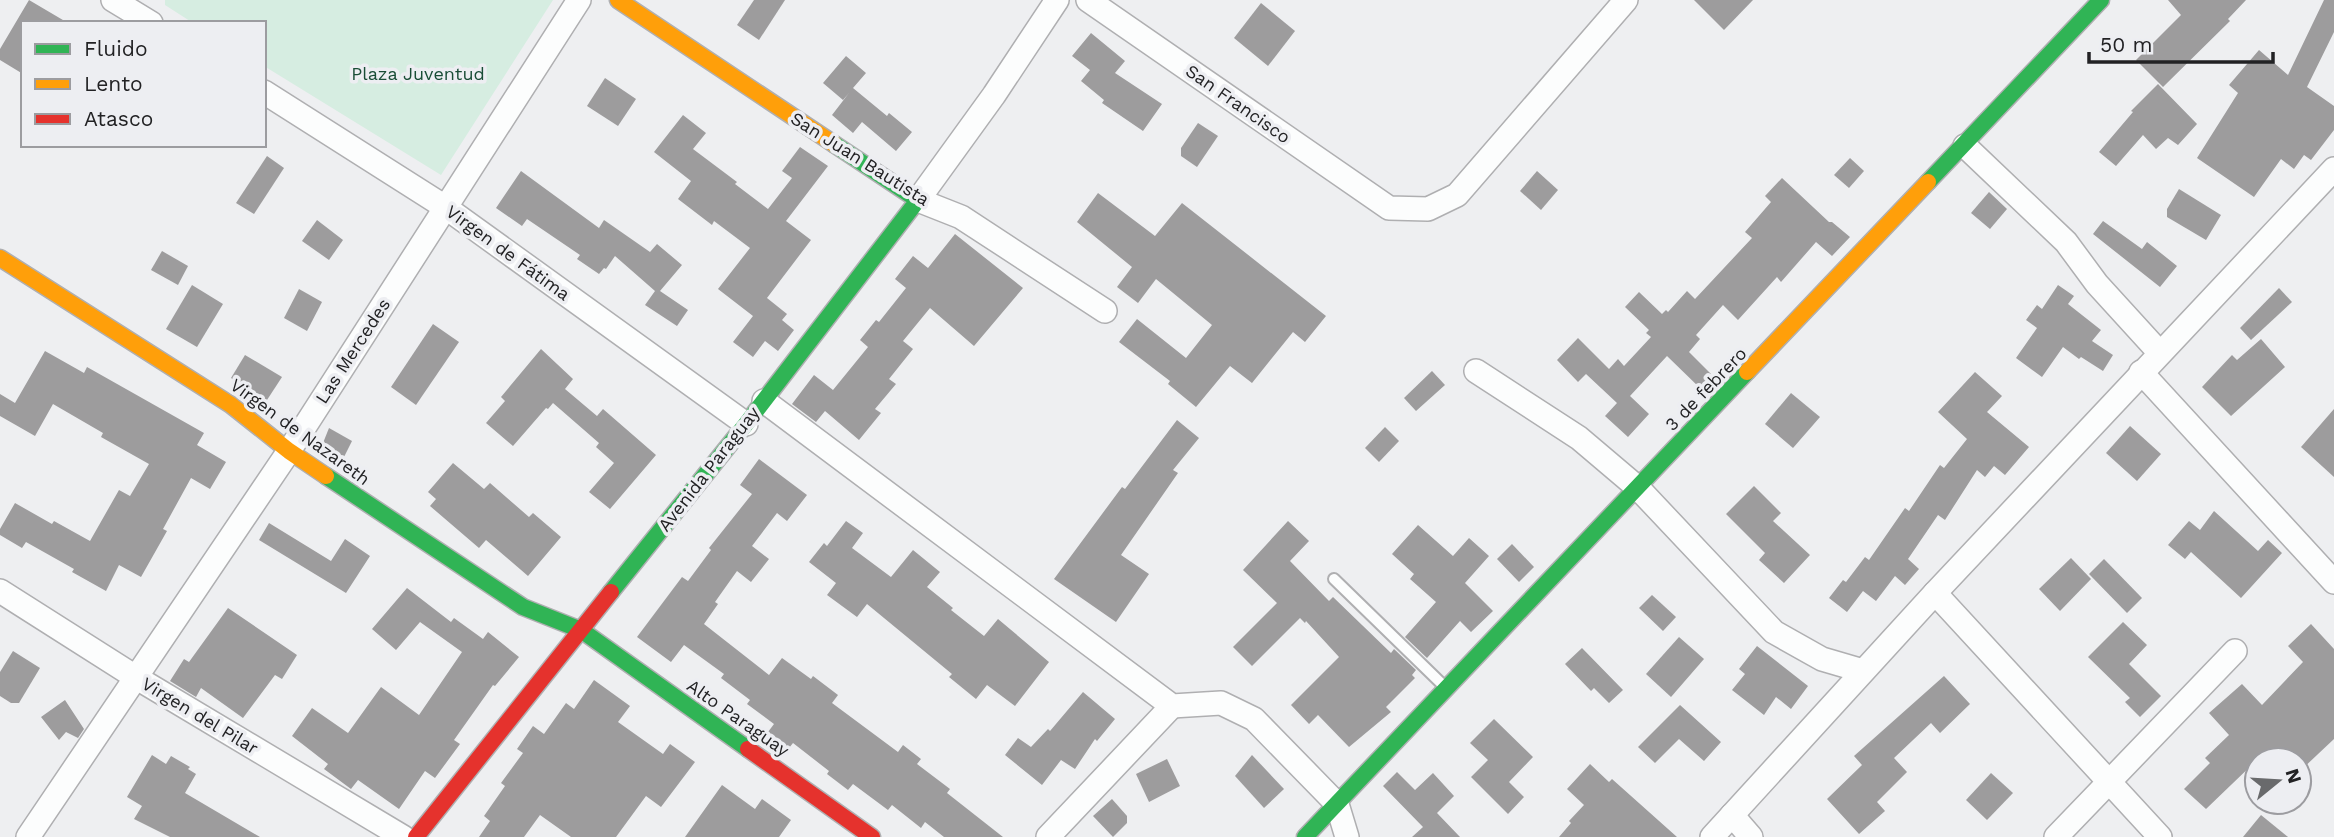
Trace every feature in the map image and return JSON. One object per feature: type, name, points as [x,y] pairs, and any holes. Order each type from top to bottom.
[{"type":"street","points":[[113,0],[148,21]]},
{"type":"street","name":"Las Mercedes","points":[[28,837],[289,452],[579,0]]},
{"type":"street","name":"San Juan Bautista","points":[[618,0],[919,200],[961,217],[1105,310]]},
{"type":"street","name":"Avenida Paraguay","points":[[416,837],[746,424],[919,200],[1057,0]]},
{"type":"street","name":"San Francisco","points":[[1088,0],[1389,208],[1428,209],[1457,195],[1626,0]]},
{"type":"street","name":"3 de febrero","points":[[1305,837],[2101,0]]},
{"type":"street","name":"Virgen de Fátima","points":[[266,93],[445,207],[746,424]]},
{"type":"street","points":[[1965,146],[2066,242],[2097,284],[2159,352]]},
{"type":"street","points":[[1712,837],[2159,352],[2334,169]]},
{"type":"street","name":"Virgen de Nazareth","points":[[0,258],[231,405],[289,452],[523,607],[581,630]]},
{"type":"street","points":[[1476,371],[1579,438],[1638,488],[1774,632],[1822,659],[1863,671]]},
{"type":"street","points":[[2141,372],[2334,582]]},
{"type":"street","points":[[764,401],[1172,706],[1221,703],[1254,719],[1337,804],[1347,837]]},
{"type":"street","name":"Virgen del Pilar","points":[[0,591],[137,678],[402,837]]},
{"type":"street","points":[[1935,593],[2160,837]]},
{"type":"street","name":"Alto Paraguay","points":[[581,630],[872,837]]},
{"type":"street","points":[[2056,837],[2235,651]]},
{"type":"street","points":[[1048,837],[1172,706]]},
{"type":"street","points":[[1732,815],[1751,837]]},
{"type":"lane","points":[[1334,579],[1447,689]]},
{"type":"green space","name":"Plaza Juventud","points":[[165,0],[553,0],[441,175],[266,67],[266,21],[190,21],[165,5]]},
{"type":"building","points":[[29,0],[65,21],[21,21],[21,73],[0,60],[0,49]]},
{"type":"building","points":[[754,0],[785,0],[759,40],[737,25]]},
{"type":"building","points":[[1694,0],[1753,0],[1724,30]]},
{"type":"building","points":[[2168,0],[2246,0],[2228,19],[2230,21],[2163,87],[2136,60],[2181,15]]},
{"type":"building","points":[[2324,0],[2334,0],[2334,32],[2307,87],[2334,106],[2334,130],[2311,160],[2304,155],[2294,169],[2281,159],[2254,197],[2197,158],[2238,93],[2229,85],[2259,50],[2288,75]]},
{"type":"building","points":[[1261,3],[1295,31],[1268,66],[1234,38]]},
{"type":"building","points":[[1091,33],[1125,61],[1115,73],[1162,104],[1143,131],[1102,103],[1104,100],[1081,81],[1090,70],[1072,56]]},
{"type":"building","points":[[846,56],[866,73],[853,88],[887,116],[889,113],[912,132],[896,151],[862,122],[853,133],[832,115],[849,93],[843,100],[823,83]]},
{"type":"building","points":[[605,78],[636,99],[618,126],[587,106]]},
{"type":"building","points":[[2158,84],[2197,124],[2178,145],[2168,138],[2156,149],[2143,135],[2116,166],[2099,152],[2133,112],[2131,111]]},
{"type":"building","points":[[683,115],[706,133],[693,149],[768,209],[792,178],[782,171],[800,147],[828,166],[786,221],[811,240],[767,298],[787,314],[782,320],[794,330],[778,351],[765,341],[753,357],[733,342],[753,316],[718,289],[750,248],[714,221],[712,225],[678,199],[691,181],[654,152]]},
{"type":"building","points":[[1198,123],[1218,136],[1197,167],[1181,156],[1181,148]]},
{"type":"building","points":[[267,156],[284,168],[254,214],[236,203]]},
{"type":"building","points":[[1850,158],[1864,171],[1849,188],[1834,175]]},
{"type":"building","points":[[521,171],[599,228],[604,220],[650,252],[657,244],[682,265],[660,291],[688,310],[677,326],[645,305],[655,291],[615,256],[599,274],[577,259],[580,255],[527,219],[522,226],[496,208]]},
{"type":"building","points":[[1537,171],[1558,190],[1541,210],[1520,191]]},
{"type":"building","points":[[1782,178],[1829,222],[1850,237],[1832,256],[1816,242],[1781,282],[1777,277],[1738,320],[1723,305],[1696,335],[1700,339],[1689,352],[1715,378],[1703,391],[1667,356],[1630,396],[1649,414],[1628,437],[1605,416],[1617,403],[1586,374],[1578,382],[1557,360],[1578,338],[1609,369],[1618,359],[1624,366],[1651,337],[1646,333],[1649,330],[1625,307],[1639,292],[1662,314],[1666,310],[1668,312],[1687,291],[1695,299],[1752,238],[1745,232],[1771,202],[1765,196]]},
{"type":"building","points":[[2179,189],[2221,215],[2206,240],[2167,217],[2167,209]]},
{"type":"building","points":[[1989,192],[2007,209],[1990,229],[1971,213]]},
{"type":"building","points":[[1098,193],[1155,236],[1182,203],[1326,316],[1305,342],[1293,332],[1252,383],[1230,366],[1196,407],[1168,384],[1170,381],[1119,342],[1137,319],[1186,358],[1212,325],[1156,279],[1138,303],[1117,287],[1132,267],[1077,222]]},
{"type":"building","points":[[317,220],[343,240],[329,260],[302,241]]},
{"type":"building","points":[[2103,221],[2142,249],[2147,242],[2177,266],[2160,287],[2093,234]]},
{"type":"building","points":[[955,234],[1023,288],[974,346],[930,308],[903,341],[913,349],[889,379],[896,384],[875,409],[881,413],[859,440],[825,411],[816,422],[792,404],[814,375],[833,390],[868,347],[860,340],[876,320],[879,322],[906,288],[895,279],[913,256],[928,268]]},
{"type":"building","points":[[162,251],[188,266],[178,285],[151,270]]},
{"type":"building","points":[[192,285],[223,304],[197,347],[166,329]]},
{"type":"building","points":[[2058,285],[2074,296],[2068,304],[2101,330],[2092,341],[2113,355],[2103,371],[2063,347],[2042,377],[2016,358],[2037,328],[2026,320],[2037,305],[2042,309]]},
{"type":"building","points":[[2279,288],[2292,302],[2251,340],[2240,328]]},
{"type":"building","points":[[299,289],[322,302],[307,331],[284,318]]},
{"type":"building","points":[[433,324],[459,342],[416,405],[391,387]]},
{"type":"building","points":[[2261,339],[2285,367],[2231,416],[2202,387],[2232,355],[2237,360]]},
{"type":"building","points":[[541,349],[573,379],[565,389],[597,416],[603,409],[656,455],[610,509],[589,492],[614,463],[596,447],[599,443],[553,403],[513,446],[486,423],[505,401],[501,397]]},
{"type":"building","points":[[45,351],[84,373],[87,367],[204,433],[197,445],[226,462],[210,489],[191,478],[163,529],[167,531],[141,577],[119,565],[106,591],[26,542],[22,548],[0,535],[0,529],[15,503],[90,541],[119,490],[130,496],[149,464],[101,437],[103,433],[53,404],[35,436],[0,416],[0,394],[15,403]]},
{"type":"building","points":[[245,355],[282,377],[267,400],[231,378]]},
{"type":"building","points":[[1432,371],[1445,385],[1416,411],[1404,398]]},
{"type":"building","points":[[1975,372],[2002,396],[1987,412],[2029,447],[2005,475],[1994,466],[1985,477],[1977,470],[1945,520],[1938,515],[1908,559],[1919,569],[1905,585],[1895,576],[1876,601],[1863,591],[1847,612],[1829,598],[1843,580],[1846,582],[1865,557],[1869,560],[1905,508],[1909,511],[1940,465],[1944,468],[1967,439],[1938,412]]},
{"type":"building","points":[[1791,393],[1820,417],[1793,448],[1765,424]]},
{"type":"building","points":[[2334,409],[2334,477],[2301,447]]},
{"type":"building","points":[[1177,420],[1199,438],[1173,470],[1178,473],[1121,555],[1149,574],[1116,622],[1054,579],[1122,487],[1125,489]]},
{"type":"building","points":[[2130,426],[2161,454],[2137,481],[2106,453]]},
{"type":"building","points":[[1385,427],[1399,441],[1379,462],[1365,448]]},
{"type":"building","points":[[329,428],[352,441],[344,457],[321,448]]},
{"type":"building","points":[[759,459],[807,495],[787,521],[777,513],[752,546],[769,559],[751,582],[737,571],[715,602],[718,604],[704,624],[769,675],[782,658],[811,679],[813,676],[838,695],[832,703],[898,752],[903,745],[921,759],[917,764],[950,789],[947,793],[1003,837],[944,837],[925,822],[921,828],[892,805],[888,810],[853,784],[848,790],[827,774],[829,771],[793,743],[789,748],[768,732],[774,724],[747,704],[750,700],[721,678],[724,674],[684,645],[671,662],[637,637],[682,577],[688,581],[711,550],[709,548],[752,494],[740,485]]},
{"type":"building","points":[[453,463],[484,489],[490,483],[529,517],[533,513],[561,537],[528,576],[486,540],[479,548],[430,506],[436,499],[428,492]]},
{"type":"building","points":[[1754,486],[1781,513],[1773,521],[1810,555],[1784,583],[1759,560],[1765,553],[1726,514]]},
{"type":"building","points":[[2214,511],[2258,551],[2268,540],[2282,553],[2241,598],[2191,552],[2185,559],[2168,545],[2189,521],[2200,530]]},
{"type":"building","points":[[846,521],[863,533],[852,548],[891,577],[913,550],[940,572],[927,587],[953,608],[951,610],[984,636],[998,619],[1049,662],[1015,706],[987,685],[976,699],[949,677],[952,674],[867,604],[857,617],[827,595],[836,583],[809,562],[824,543],[827,546]]},
{"type":"building","points":[[1288,521],[1309,541],[1290,561],[1329,601],[1333,597],[1391,653],[1394,649],[1416,670],[1412,675],[1415,678],[1386,707],[1391,712],[1349,747],[1318,715],[1309,724],[1291,705],[1339,657],[1306,621],[1305,623],[1300,618],[1252,666],[1233,647],[1277,603],[1243,570]]},
{"type":"building","points":[[269,523],[331,561],[345,539],[370,556],[346,593],[259,540]]},
{"type":"building","points":[[1418,525],[1453,556],[1469,538],[1489,556],[1465,583],[1493,611],[1471,632],[1460,621],[1427,658],[1405,637],[1436,602],[1410,579],[1414,574],[1392,554]]},
{"type":"building","points":[[1512,544],[1534,567],[1519,582],[1497,559]]},
{"type":"building","points":[[2071,558],[2091,579],[2060,611],[2039,589]]},
{"type":"building","points":[[2104,559],[2142,598],[2127,613],[2089,574]]},
{"type":"building","points":[[407,588],[451,622],[454,618],[483,639],[488,632],[519,657],[495,686],[493,685],[454,740],[460,744],[435,778],[425,771],[399,809],[358,780],[351,789],[324,769],[328,764],[292,736],[312,708],[348,733],[381,687],[419,715],[462,652],[420,622],[396,650],[372,629]]},
{"type":"building","points":[[1652,595],[1676,617],[1663,631],[1639,608]]},
{"type":"building","points":[[228,608],[297,655],[282,679],[275,675],[243,718],[201,688],[196,697],[170,681],[184,659],[189,662]]},
{"type":"building","points":[[2123,622],[2147,645],[2129,664],[2161,696],[2140,717],[2125,702],[2130,698],[2088,657]]},
{"type":"building","points":[[2311,624],[2334,649],[2334,739],[2313,759],[2313,746],[2243,746],[2243,773],[2206,809],[2184,789],[2210,763],[2205,758],[2229,735],[2209,713],[2242,684],[2262,705],[2303,662],[2288,646]]},
{"type":"building","points":[[1679,637],[1704,659],[1671,697],[1646,674]]},
{"type":"building","points":[[1757,646],[1808,686],[1791,709],[1776,697],[1764,715],[1732,690],[1745,674],[1739,669]]},
{"type":"building","points":[[1582,648],[1623,690],[1609,703],[1594,688],[1591,691],[1565,664]]},
{"type":"building","points":[[13,651],[40,668],[19,703],[11,703],[0,696],[0,672]]},
{"type":"building","points":[[1944,676],[1970,704],[1940,733],[1931,723],[1894,758],[1907,772],[1877,802],[1885,811],[1859,834],[1827,799],[1862,765],[1854,756]]},
{"type":"building","points":[[594,680],[630,706],[618,722],[663,754],[670,744],[695,762],[661,807],[646,796],[616,837],[571,837],[540,815],[524,837],[479,837],[490,821],[484,816],[505,786],[501,783],[523,753],[517,749],[533,726],[544,734],[566,703],[574,709]]},
{"type":"building","points":[[1083,692],[1115,719],[1097,741],[1095,739],[1075,769],[1061,760],[1042,785],[1005,755],[1018,738],[1031,747],[1048,729],[1050,731]]},
{"type":"building","points":[[65,700],[84,729],[78,738],[66,732],[59,740],[41,717]]},
{"type":"building","points":[[1680,705],[1721,742],[1704,761],[1679,739],[1655,763],[1638,747]]},
{"type":"building","points":[[1494,719],[1533,757],[1509,782],[1524,797],[1508,814],[1471,777],[1488,760],[1470,743]]},
{"type":"building","points":[[152,755],[166,764],[171,756],[190,767],[188,769],[196,774],[185,793],[260,837],[170,837],[134,819],[142,806],[127,797]]},
{"type":"building","points":[[1252,755],[1284,789],[1264,808],[1235,776]]},
{"type":"building","points":[[1167,759],[1180,786],[1149,802],[1136,774]]},
{"type":"building","points":[[1590,764],[1609,782],[1612,779],[1677,837],[1559,837],[1584,805],[1567,789]]},
{"type":"building","points":[[1397,772],[1415,790],[1433,773],[1454,796],[1437,813],[1460,837],[1412,837],[1423,827],[1383,786]]},
{"type":"building","points":[[1991,773],[2013,793],[1987,820],[1966,800]]},
{"type":"building","points":[[722,785],[755,809],[762,799],[791,820],[779,837],[685,837]]},
{"type":"building","points":[[1112,799],[1127,816],[1127,823],[1113,837],[1093,816]]},
{"type":"building","points":[[2262,816],[2288,837],[2243,837]]},
{"type":"traffic: fast","points":[[1928,182],[2101,0]]},
{"type":"traffic: fast","points":[[611,592],[746,424],[918,200],[834,144]]},
{"type":"traffic: fast","points":[[1305,837],[1747,372]]},
{"type":"traffic: fast","points":[[326,476],[523,607],[581,630],[748,749]]},
{"type":"traffic: slow","points":[[618,0],[834,144]]},
{"type":"traffic: slow","points":[[1747,372],[1928,182]]},
{"type":"traffic: slow","points":[[0,258],[231,405],[289,451],[326,476]]},
{"type":"traffic: jam","points":[[416,837],[611,592]]},
{"type":"traffic: jam","points":[[748,749],[872,837]]}]
